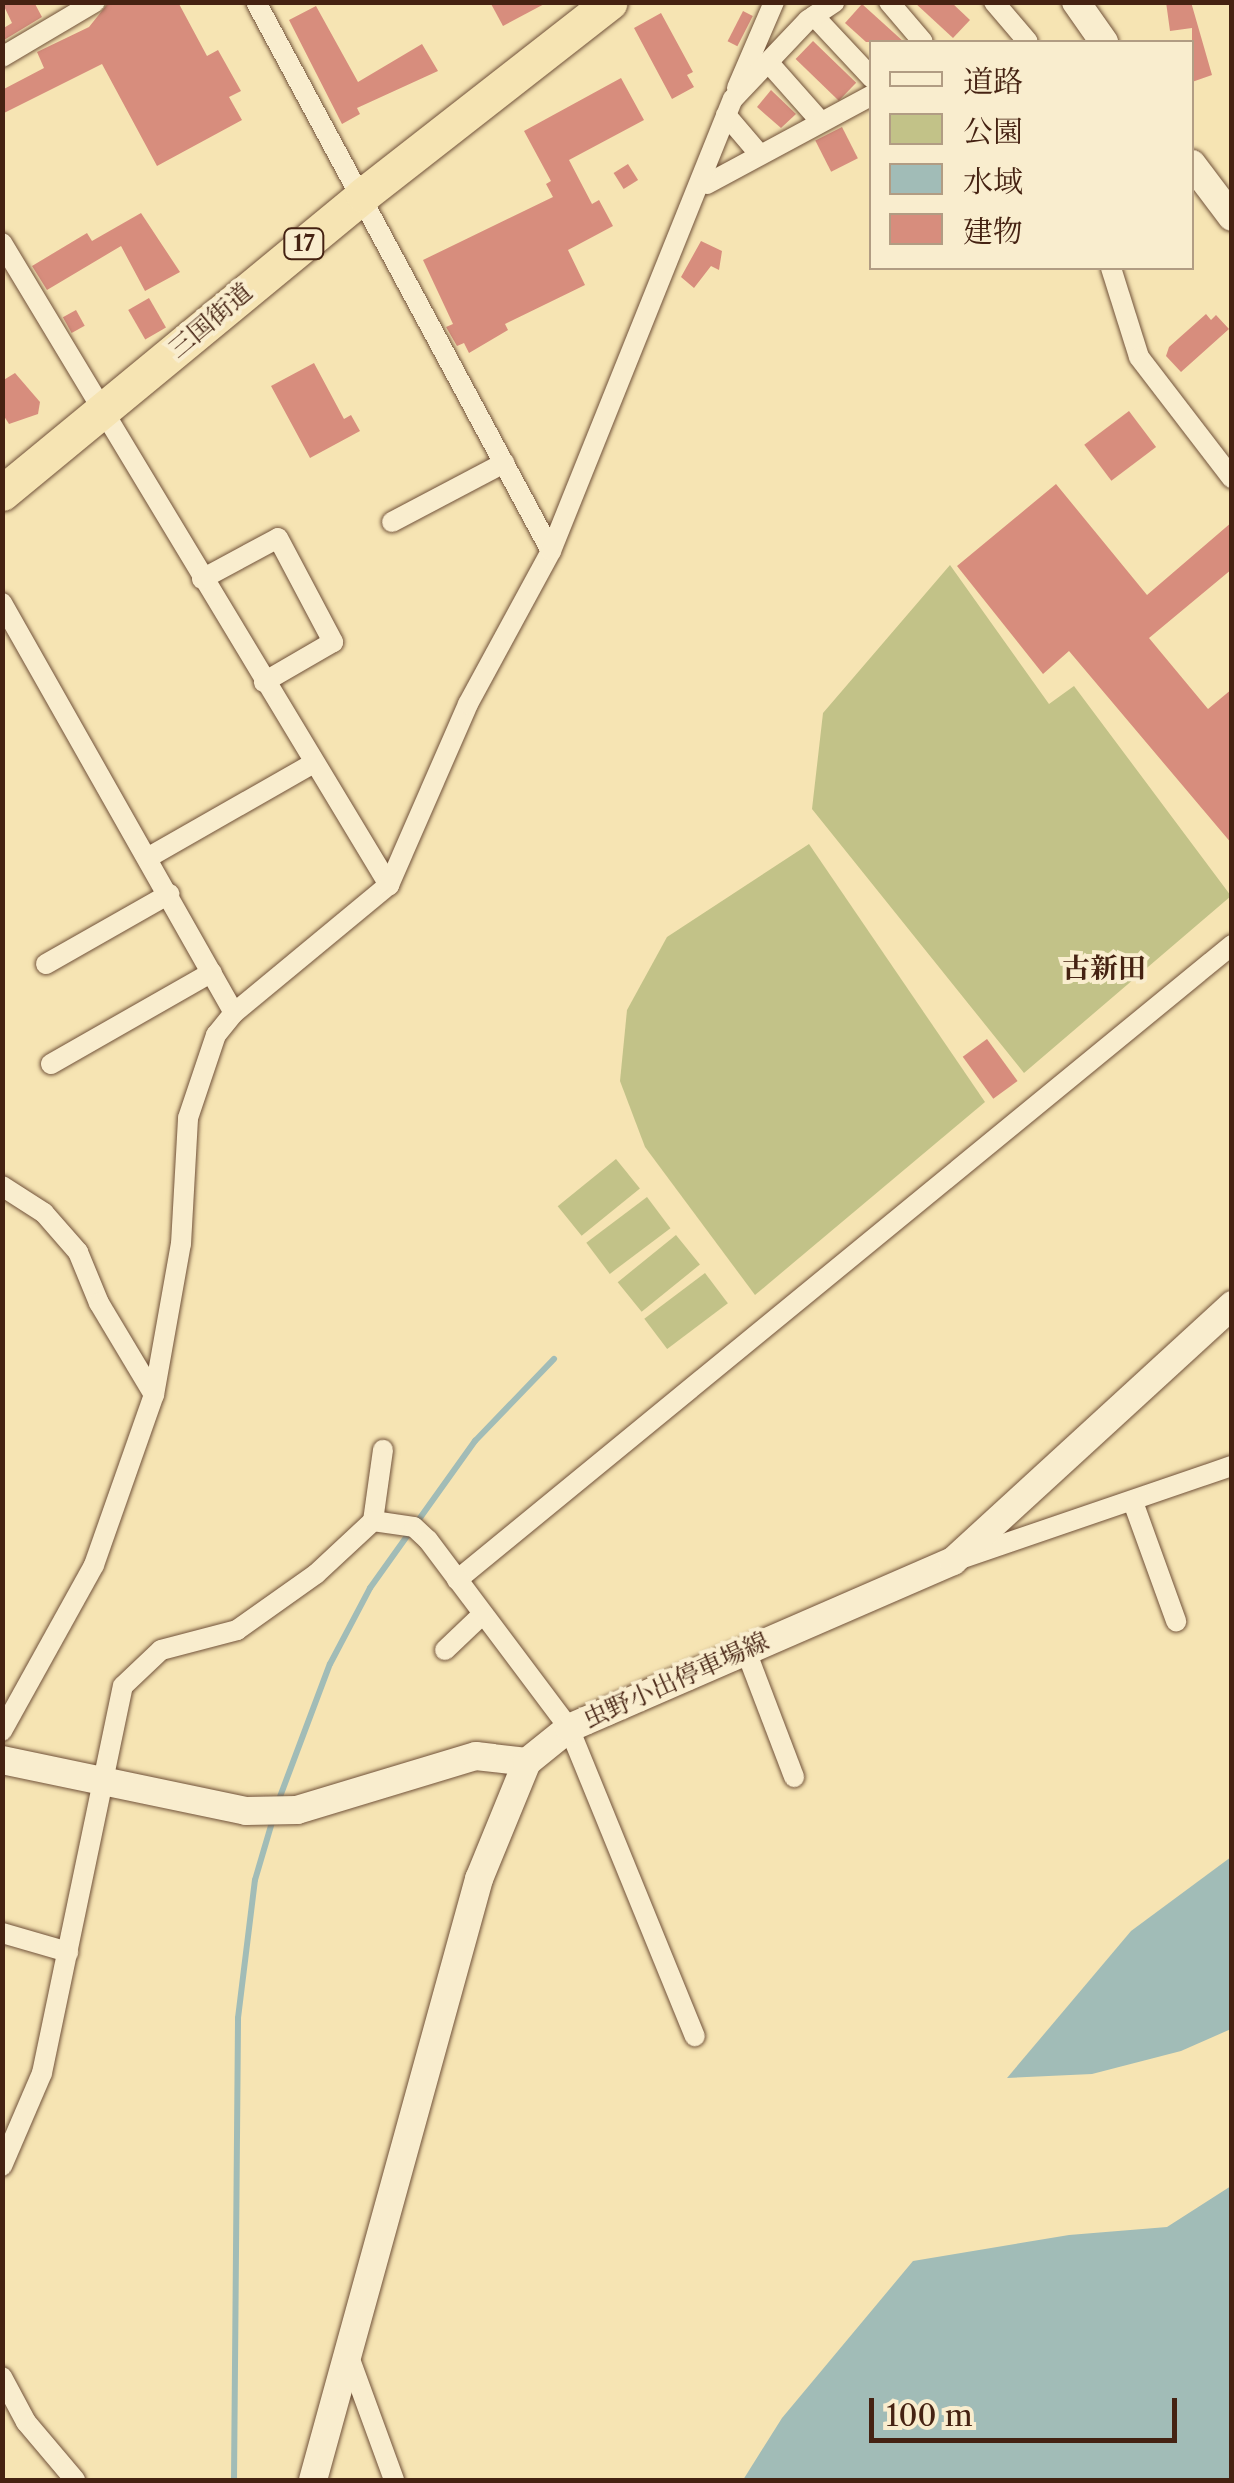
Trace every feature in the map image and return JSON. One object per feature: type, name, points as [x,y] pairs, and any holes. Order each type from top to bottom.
[{"type":"highway","name":"三国街道","points":[[2,493],[363,195],[606,4]]},
{"type":"main road","points":[[1076,2],[1103,40]]},
{"type":"main road","points":[[1194,167],[1232,218]]},
{"type":"main road","name":"虫野小出停車場線","points":[[312,2480],[479,1879],[527,1762],[569,1728],[953,1561],[1232,1305]]},
{"type":"main road","points":[[2,1760],[262,1810],[290,1810],[476,1756],[527,1762]]},
{"type":"street","points":[[2,57],[95,2]]},
{"type":"street","points":[[256,2],[363,195],[551,552]]},
{"type":"street","points":[[2,1730],[94,1565],[154,1395],[181,1244],[188,1118],[216,1035],[234,1013],[389,885],[468,704],[551,552],[774,2]]},
{"type":"street","points":[[729,107],[814,16],[836,2]]},
{"type":"street","points":[[889,2],[921,40]]},
{"type":"street","points":[[994,2],[1026,40]]},
{"type":"street","points":[[814,16],[869,75]]},
{"type":"street","points":[[768,62],[822,122]]},
{"type":"street","points":[[708,184],[869,97]]},
{"type":"street","points":[[729,107],[760,156]]},
{"type":"street","points":[[2,242],[100,414],[389,885]]},
{"type":"street","points":[[1112,270],[1139,357],[1232,478]]},
{"type":"street","points":[[392,522],[504,464]]},
{"type":"street","points":[[202,579],[278,538],[333,642],[264,682]]},
{"type":"street","points":[[2,604],[149,857],[234,1013]]},
{"type":"street","points":[[149,857],[314,763]]},
{"type":"street","points":[[46,964],[169,894]]},
{"type":"street","points":[[457,1580],[1232,945]]},
{"type":"street","points":[[51,1064],[212,972]]},
{"type":"street","points":[[2,1186],[44,1213],[78,1252],[99,1303],[154,1395]]},
{"type":"street","points":[[2,2166],[42,2073],[122,1686],[160,1650],[237,1630],[316,1574],[373,1521],[383,1450]]},
{"type":"street","points":[[953,1561],[1232,1466]]},
{"type":"street","points":[[1133,1502],[1176,1622]]},
{"type":"street","points":[[373,1521],[406,1526],[457,1580],[569,1728],[694,2036]]},
{"type":"street","points":[[445,1650],[482,1614]]},
{"type":"street","points":[[746,1651],[794,1777]]},
{"type":"street","points":[[2,1932],[68,1952]]},
{"type":"street","points":[[348,2354],[394,2480]]},
{"type":"street","points":[[2,2376],[26,2422],[75,2480]]},
{"type":"green space","points":[[950,565],[1049,704],[1074,686],[1231,896],[1024,1073],[812,809],[823,713]]},
{"type":"green space","points":[[809,844],[985,1102],[755,1295],[645,1147],[620,1081],[627,1010],[667,937]]},
{"type":"green space","points":[[616,1159],[640,1189],[582,1236],[558,1206]]},
{"type":"green space","points":[[647,1197],[670,1228],[610,1274],[586,1243]]},
{"type":"green space","points":[[676,1235],[700,1265],[642,1312],[618,1282]]},
{"type":"green space","points":[[705,1273],[728,1303],[667,1349],[644,1319]]},
{"type":"water","points":[[1231,1857],[1231,2029],[1181,2051],[1092,2074],[1007,2078],[1131,1931]]},
{"type":"water","points":[[1231,2186],[1231,2480],[743,2480],[782,2418],[913,2261],[1069,2235],[1167,2227]]},
{"type":"building","points":[[2,2],[34,2],[42,17],[4,40],[2,29],[12,23]]},
{"type":"building","points":[[109,2],[178,2],[207,56],[218,50],[241,91],[229,97],[242,120],[157,166],[102,64],[2,114],[2,90],[44,68],[37,52],[89,27]]},
{"type":"building","points":[[490,2],[548,2],[503,26]]},
{"type":"building","points":[[914,2],[951,2],[970,20],[953,38]]},
{"type":"building","points":[[1166,2],[1191,2],[1212,75],[1194,81],[1192,28],[1170,31]]},
{"type":"building","points":[[862,4],[902,40],[866,42],[845,23]]},
{"type":"building","points":[[316,6],[358,82],[422,44],[438,71],[357,108],[360,114],[342,124],[289,20]]},
{"type":"building","points":[[743,11],[753,16],[737,46],[728,41]]},
{"type":"building","points":[[661,13],[693,72],[687,75],[694,87],[672,99],[634,28]]},
{"type":"building","points":[[813,41],[856,83],[839,101],[796,59]]},
{"type":"building","points":[[621,78],[644,120],[569,160],[592,204],[599,200],[613,226],[568,250],[585,285],[505,324],[508,330],[469,353],[464,343],[457,346],[446,327],[453,324],[423,260],[553,197],[546,184],[551,181],[524,131]]},
{"type":"building","points":[[771,90],[796,114],[781,128],[757,107]]},
{"type":"building","points":[[842,127],[858,158],[831,172],[815,141]]},
{"type":"building","points":[[628,164],[638,180],[624,189],[614,173]]},
{"type":"building","points":[[141,213],[180,272],[145,291],[121,246],[47,290],[32,266],[87,233],[92,241]]},
{"type":"building","points":[[701,241],[722,251],[719,270],[711,266],[694,288],[681,277]]},
{"type":"building","points":[[149,298],[166,327],[145,339],[128,310]]},
{"type":"building","points":[[76,310],[85,326],[72,333],[63,317]]},
{"type":"building","points":[[1206,314],[1211,320],[1216,315],[1229,329],[1181,372],[1166,356],[1169,347]]},
{"type":"building","points":[[314,363],[344,419],[351,415],[360,431],[310,458],[271,386]]},
{"type":"building","points":[[15,373],[40,402],[38,414],[9,424],[2,413],[2,381]]},
{"type":"building","points":[[1129,411],[1156,447],[1111,481],[1084,445]]},
{"type":"building","points":[[1056,484],[1147,595],[1232,522],[1232,569],[1149,638],[1208,709],[1232,689],[1232,844],[1069,651],[1043,674],[957,566]]},
{"type":"building","points":[[987,1039],[1018,1081],[993,1099],[963,1057]]},
{"type":"waterway","points":[[278,1802],[330,1664],[370,1588],[475,1441],[554,1359]]},
{"type":"waterway","points":[[234,2480],[238,2018],[255,1880],[273,1819]]},
{"type":"district","name":"古新田","points":[[1104,968]]}]
